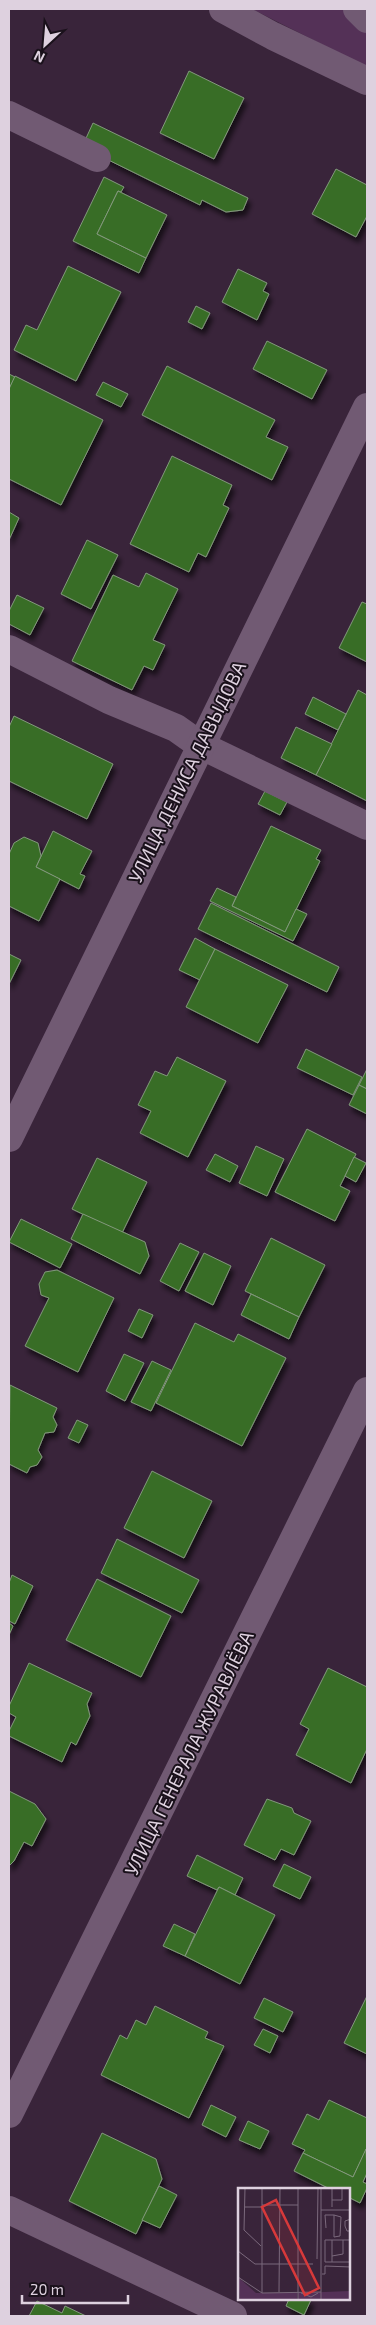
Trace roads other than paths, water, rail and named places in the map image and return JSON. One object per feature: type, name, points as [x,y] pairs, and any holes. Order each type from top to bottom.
[{"type":"street","points":[[223,9],[273,36],[367,81]]},
{"type":"street","points":[[357,9],[367,19]]},
{"type":"street","points":[[9,115],[97,158]]},
{"type":"street","name":"УЛИЦА ДЕНИСА ДАВЫДОВА","points":[[9,1138],[200,745],[367,408]]},
{"type":"street","points":[[9,650],[109,700],[176,728],[200,745],[367,826]]},
{"type":"street","name":"УЛИЦА ГЕНЕРАЛА ЖУРАВЛЁВА","points":[[9,2114],[367,1391]]},
{"type":"street","points":[[9,2210],[233,2316]]}]
